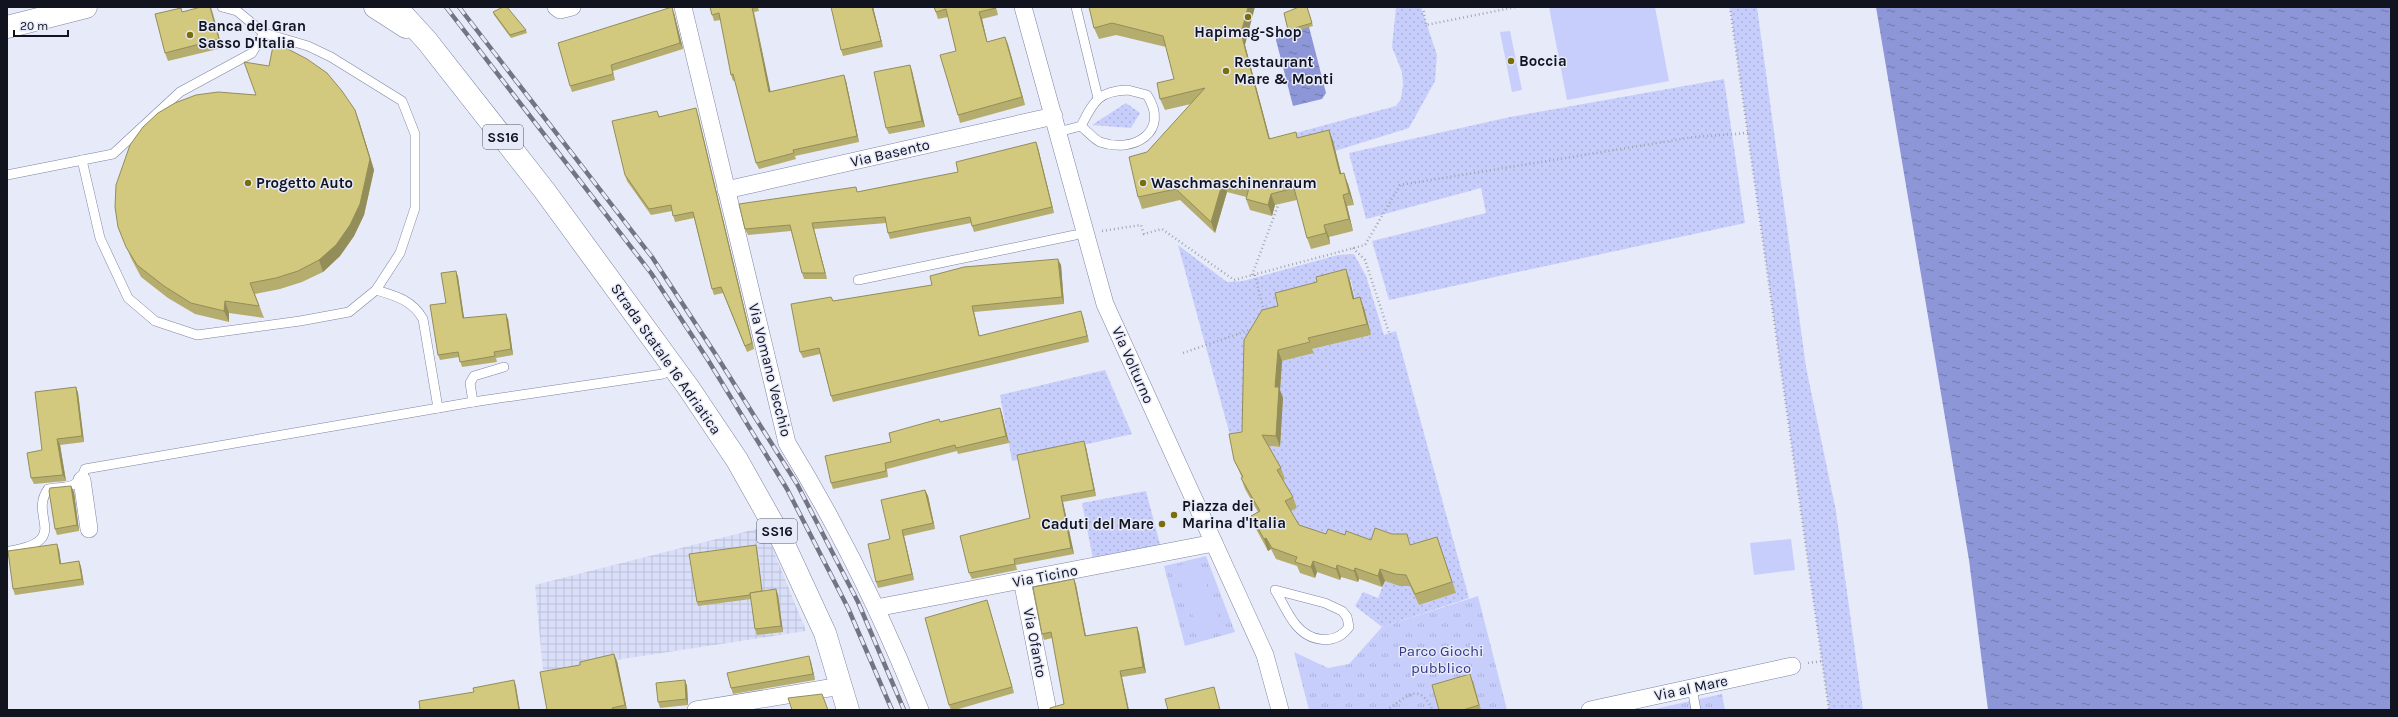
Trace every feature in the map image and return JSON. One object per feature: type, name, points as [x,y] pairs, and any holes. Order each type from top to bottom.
[{"type":"main road","points":[[7,27],[86,7]]},
{"type":"main road","name":"Strada Statale 16 Adriatica","points":[[375,7],[427,42]]},
{"type":"main road","name":"Strada Statale 16 Adriatica","points":[[396,7],[427,42],[544,190],[674,367],[737,460],[782,540],[825,633],[848,710]]},
{"type":"street","points":[[556,7],[560,10],[572,7]]},
{"type":"street","name":"Via Vomano Vecchio","points":[[683,7],[787,443],[811,482],[876,608],[920,710]]},
{"type":"street","name":"Via Volturno","points":[[1023,7],[1056,124],[1081,234],[1105,304],[1265,655],[1280,710]]},
{"type":"street","name":"Via Basento","points":[[726,190],[1056,124]]},
{"type":"street","points":[[82,480],[89,529]]},
{"type":"street","name":"Via Ticino","points":[[876,608],[1214,543]]},
{"type":"street","name":"Via Ofanto","points":[[1022,580],[1047,706]]},
{"type":"street","name":"Via al Mare","points":[[1590,710],[1792,666]]},
{"type":"street","points":[[705,709],[841,686]]},
{"type":"lane","points":[[82,160],[100,238],[128,298],[155,321],[197,335],[300,322],[349,312],[376,290],[400,253],[415,208],[415,134],[402,101],[331,57],[308,46],[264,33],[237,11],[222,7]]},
{"type":"lane","points":[[1076,7],[1098,98]]},
{"type":"lane","points":[[7,175],[113,154],[180,92],[252,53],[264,33]]},
{"type":"lane","points":[[1056,124],[1081,126],[1099,141],[1126,145],[1138,141],[1148,135],[1156,122],[1147,95],[1128,90],[1113,90],[1098,98],[1081,126]]},
{"type":"lane","points":[[858,280],[1081,234]]},
{"type":"lane","points":[[376,290],[402,297],[418,311],[423,319],[438,408]]},
{"type":"lane","points":[[473,402],[470,383],[474,376],[504,367]]},
{"type":"lane","points":[[10,551],[30,547],[40,541],[45,531],[42,502],[43,495],[48,489],[75,485],[82,480],[85,469],[473,402],[663,374],[674,367]]},
{"type":"lane","points":[[1275,590],[1335,607],[1347,617],[1349,626],[1334,639],[1321,640],[1305,633],[1289,614],[1275,590]]},
{"type":"lane","points":[[1692,688],[1696,710]]},
{"type":"path","points":[[1423,7],[1426,25],[1516,7]]},
{"type":"path","points":[[1730,7],[1830,710]]},
{"type":"path","points":[[1081,234],[1141,225],[1144,234],[1162,229],[1234,280],[1365,244],[1400,186],[1694,136],[1748,133]]},
{"type":"path","points":[[1264,313],[1253,275],[1279,203]]},
{"type":"path","points":[[1354,248],[1365,260],[1389,333]]},
{"type":"path","points":[[1183,353],[1254,328]]},
{"type":"path","points":[[1386,710],[1410,693],[1417,692],[1426,698],[1433,710]]},
{"type":"shaded area","points":[[764,527],[806,631],[543,671],[535,585]]},
{"type":"green space","points":[[1396,7],[1421,7],[1437,55],[1435,81],[1409,128],[1335,151],[1288,135],[1396,106],[1401,99],[1403,85],[1402,72],[1392,47]]},
{"type":"green space","points":[[1549,7],[1655,7],[1669,81],[1567,100]]},
{"type":"green space","points":[[1730,7],[1757,7],[1806,367],[1836,511],[1863,710],[1829,710]]},
{"type":"green space","name":"Boccia","points":[[1510,31],[1522,90],[1512,92],[1500,32]]},
{"type":"green space","points":[[1724,79],[1745,223],[1389,300],[1372,241],[1486,213],[1481,188],[1366,219],[1349,153],[1510,117]]},
{"type":"green space","points":[[1126,103],[1140,113],[1131,128],[1092,125]]},
{"type":"green space","points":[[1178,245],[1227,282],[1243,281],[1338,255],[1354,254],[1366,276],[1384,335],[1396,331],[1469,598],[1382,627],[1355,606],[1363,592],[1378,598],[1385,581],[1399,586],[1410,585],[1419,605],[1456,593],[1441,548],[1415,556],[1411,545],[1396,546],[1379,540],[1375,551],[1350,542],[1349,546],[1332,541],[1330,545],[1312,539],[1304,561],[1282,554],[1276,546],[1301,532],[1289,512],[1297,508],[1281,481],[1285,479],[1267,446],[1280,447],[1283,398],[1279,398],[1280,384],[1252,382],[1253,353],[1265,332],[1270,330],[1278,362],[1313,353],[1312,349],[1371,335],[1364,308],[1357,310],[1351,280],[1320,288],[1325,309],[1309,313],[1305,297],[1279,304],[1282,317],[1268,321],[1268,323],[1264,325],[1248,351],[1246,443],[1233,446]]},
{"type":"green space","points":[[1105,370],[1132,434],[1012,461],[1000,395]]},
{"type":"green space","points":[[1146,491],[1161,548],[1093,559],[1082,503]]},
{"type":"green space","points":[[1791,539],[1795,570],[1754,575],[1750,543]]},
{"type":"green space","points":[[1206,556],[1235,632],[1185,646],[1164,566]]},
{"type":"green space","points":[[1197,560],[1222,627],[1200,635],[1175,567]]},
{"type":"green space","name":"Parco Giochi pubblico","points":[[1478,596],[1507,710],[1309,710],[1294,652],[1328,668],[1349,664],[1382,627]]},
{"type":"green space","points":[[1722,694],[1725,710],[1650,710]]},
{"type":"water","points":[[1876,7],[2391,7],[2391,710],[1988,710],[1969,560]]},
{"type":"water","points":[[1308,23],[1326,93],[1322,99],[1293,106],[1276,40],[1277,34],[1283,30]]},
{"type":"building","name":"Banca del Gran Sasso D'Italia","points":[[201,7],[210,7],[219,39],[165,53],[155,14],[181,8],[182,12]]},
{"type":"building","points":[[503,7],[507,7],[526,30],[510,35],[493,12]]},
{"type":"building","points":[[672,7],[680,43],[611,65],[613,74],[570,86],[558,43]]},
{"type":"building","points":[[710,7],[752,7],[769,92],[844,75],[857,136],[793,150],[794,153],[756,163],[733,74],[731,75],[719,13],[712,15]]},
{"type":"building","points":[[831,7],[872,7],[881,41],[841,50]]},
{"type":"building","points":[[934,7],[996,8],[979,12],[987,42],[1005,37],[1022,97],[958,115],[940,55],[956,51],[946,9],[936,12]]},
{"type":"building","points":[[1089,7],[1248,7],[1241,33],[1269,139],[1296,132],[1297,138],[1329,130],[1340,174],[1344,173],[1349,193],[1343,195],[1349,219],[1324,225],[1326,233],[1307,238],[1294,188],[1271,194],[1268,205],[1246,199],[1249,188],[1223,181],[1211,222],[1176,189],[1138,197],[1129,157],[1147,152],[1205,88],[1160,99],[1157,83],[1174,79],[1163,36],[1112,23],[1094,28]]},
{"type":"building","points":[[1299,7],[1307,7],[1312,23],[1288,30],[1284,13]]},
{"type":"building","name":"Progetto Auto","points":[[273,46],[286,48],[307,59],[327,73],[355,110],[370,159],[360,204],[350,225],[336,245],[319,260],[298,271],[276,278],[250,283],[259,306],[225,301],[224,311],[191,303],[164,286],[137,265],[126,247],[118,227],[115,207],[116,185],[130,145],[143,127],[158,113],[175,103],[196,95],[218,92],[256,95],[244,62],[269,66]]},
{"type":"building","points":[[910,65],[922,121],[886,128],[874,72]]},
{"type":"building","points":[[696,108],[752,343],[745,346],[721,287],[712,289],[693,212],[673,216],[671,205],[649,209],[625,175],[612,121],[657,111],[659,117]]},
{"type":"building","points":[[1036,142],[1052,207],[972,226],[970,217],[888,233],[885,217],[812,223],[825,273],[802,273],[790,225],[745,229],[739,204],[856,187],[857,192],[958,172],[956,162]]},
{"type":"building","points":[[1058,259],[1062,297],[972,306],[979,336],[1081,311],[1087,336],[831,396],[819,348],[800,352],[791,304],[831,297],[833,301],[932,285],[930,276],[964,267]]},
{"type":"building","points":[[1346,269],[1353,299],[1360,297],[1367,324],[1308,338],[1310,342],[1278,350],[1275,387],[1279,387],[1276,436],[1262,435],[1281,468],[1277,470],[1293,497],[1285,501],[1299,525],[1326,534],[1328,529],[1345,535],[1346,531],[1371,540],[1375,528],[1392,534],[1407,534],[1410,545],[1437,537],[1452,582],[1415,594],[1406,575],[1395,574],[1380,569],[1378,576],[1355,568],[1354,571],[1337,565],[1336,569],[1313,561],[1311,567],[1295,562],[1297,557],[1272,548],[1266,538],[1264,539],[1251,516],[1260,511],[1241,478],[1243,477],[1234,460],[1229,434],[1242,432],[1244,340],[1262,310],[1278,306],[1275,293],[1317,282],[1316,277]]},
{"type":"building","points":[[456,271],[463,318],[506,314],[511,349],[494,352],[495,356],[460,362],[458,352],[438,355],[430,305],[446,303],[441,273]]},
{"type":"building","points":[[76,387],[82,436],[57,439],[63,475],[31,478],[27,453],[42,450],[35,392]]},
{"type":"building","points":[[1000,408],[1006,436],[956,448],[955,445],[885,463],[886,471],[831,483],[825,456],[891,442],[889,433],[939,419],[940,422]]},
{"type":"building","points":[[1084,441],[1094,490],[1061,496],[1071,548],[1014,559],[1015,564],[969,573],[960,536],[1030,518],[1017,455]]},
{"type":"building","points":[[71,486],[77,525],[55,529],[49,491],[50,488]]},
{"type":"building","points":[[925,490],[933,523],[902,530],[912,574],[876,582],[868,544],[890,539],[881,500]]},
{"type":"building","points":[[57,544],[60,564],[79,561],[82,579],[13,589],[8,551]]},
{"type":"building","points":[[756,545],[762,591],[750,593],[750,595],[697,602],[689,554]]},
{"type":"building","points":[[1074,579],[1085,636],[1137,627],[1143,667],[1120,671],[1128,710],[1050,710],[1050,708],[1064,704],[1051,632],[1042,634],[1033,587]]},
{"type":"building","points":[[776,589],[781,626],[755,629],[750,593]]},
{"type":"building","points":[[987,600],[1012,687],[949,705],[925,618]]},
{"type":"building","points":[[614,654],[625,705],[612,708],[613,710],[547,710],[540,672],[580,665],[580,662]]},
{"type":"building","points":[[809,656],[813,674],[731,688],[727,673]]},
{"type":"building","points":[[1470,674],[1479,705],[1463,710],[1439,710],[1432,685]]},
{"type":"building","points":[[514,680],[519,710],[420,710],[419,701],[474,692],[473,688]]},
{"type":"building","points":[[685,680],[686,699],[658,702],[656,683]]},
{"type":"building","points":[[1214,687],[1220,710],[1168,710],[1165,699]]},
{"type":"building","points":[[822,694],[828,710],[792,710],[788,698]]},
{"type":"railway","points":[[446,7],[651,273],[708,360],[787,489],[848,608],[892,710]]},
{"type":"railway","points":[[459,7],[652,257],[716,355],[797,484],[858,602],[904,710]]},
{"type":"place","name":"Hapimag-Shop","points":[[1248,17]]},
{"type":"place","name":"Banca del Gran Sasso D'Italia","points":[[190,35]]},
{"type":"place","name":"Boccia","points":[[1511,61]]},
{"type":"place","name":"Restaurant Mare & Monti","points":[[1226,71]]},
{"type":"place","name":"Progetto Auto","points":[[248,183]]},
{"type":"place","name":"Waschmaschinenraum","points":[[1143,183]]},
{"type":"place","name":"Piazza dei Marina d'Italia","points":[[1174,515]]},
{"type":"place","name":"Caduti del Mare","points":[[1162,524]]}]
